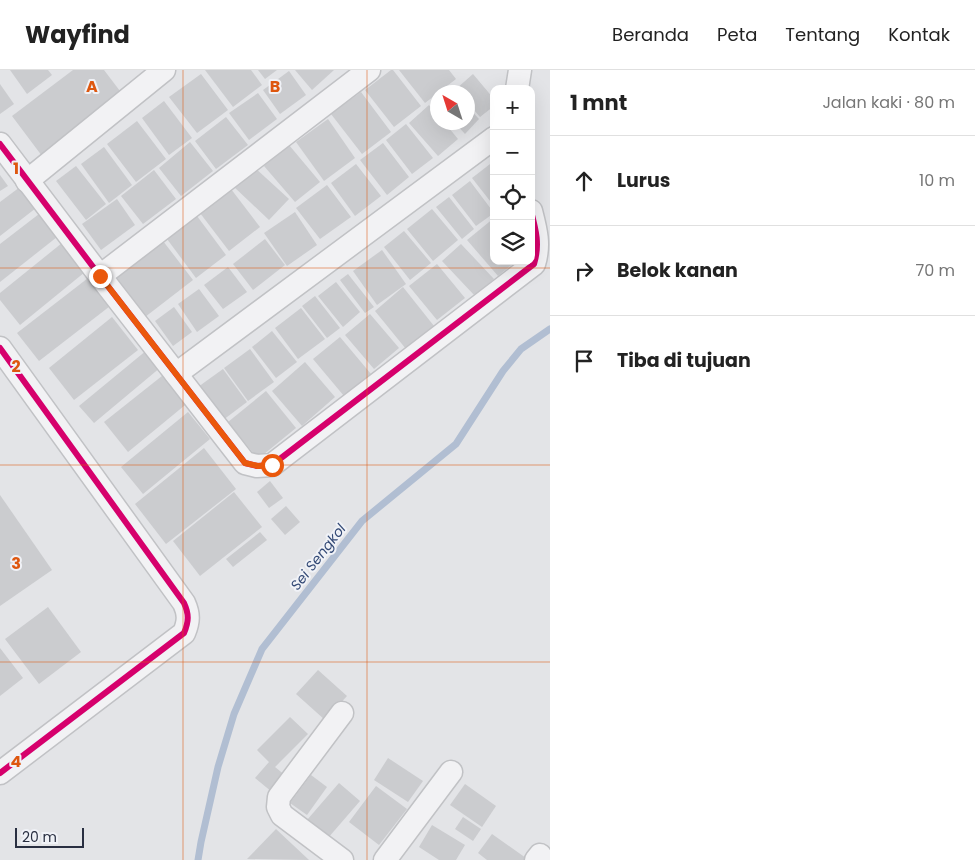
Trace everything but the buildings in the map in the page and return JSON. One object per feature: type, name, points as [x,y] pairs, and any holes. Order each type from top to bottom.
[{"type":"street","points":[[27,181],[164,70]]},
{"type":"street","points":[[100,276],[369,70]]},
{"type":"street","points":[[518,85],[520,70]]},
{"type":"street","points":[[176,374],[490,141]]},
{"type":"street","points":[[0,144],[245,463],[258,466],[272,465],[534,264],[538,252],[538,240],[533,220]]},
{"type":"street","points":[[0,348],[184,602],[189,622],[184,633],[0,773]]},
{"type":"street","points":[[342,713],[279,797],[278,807],[282,815],[342,860]]},
{"type":"street","points":[[386,860],[451,772]]},
{"type":"waterway","name":"Sei Sengkol","points":[[198,860],[218,767],[234,714],[262,649],[362,521],[456,444],[503,371],[521,349],[550,329]]},
{"type":"cycle path","points":[[0,144],[245,463],[257,466],[272,465],[534,264],[537,244],[533,220]]},
{"type":"cycle path","points":[[0,348],[184,603],[188,618],[184,633],[0,773]]},
{"type":"route","points":[[100,276],[245,463],[258,466],[272,465]]}]
